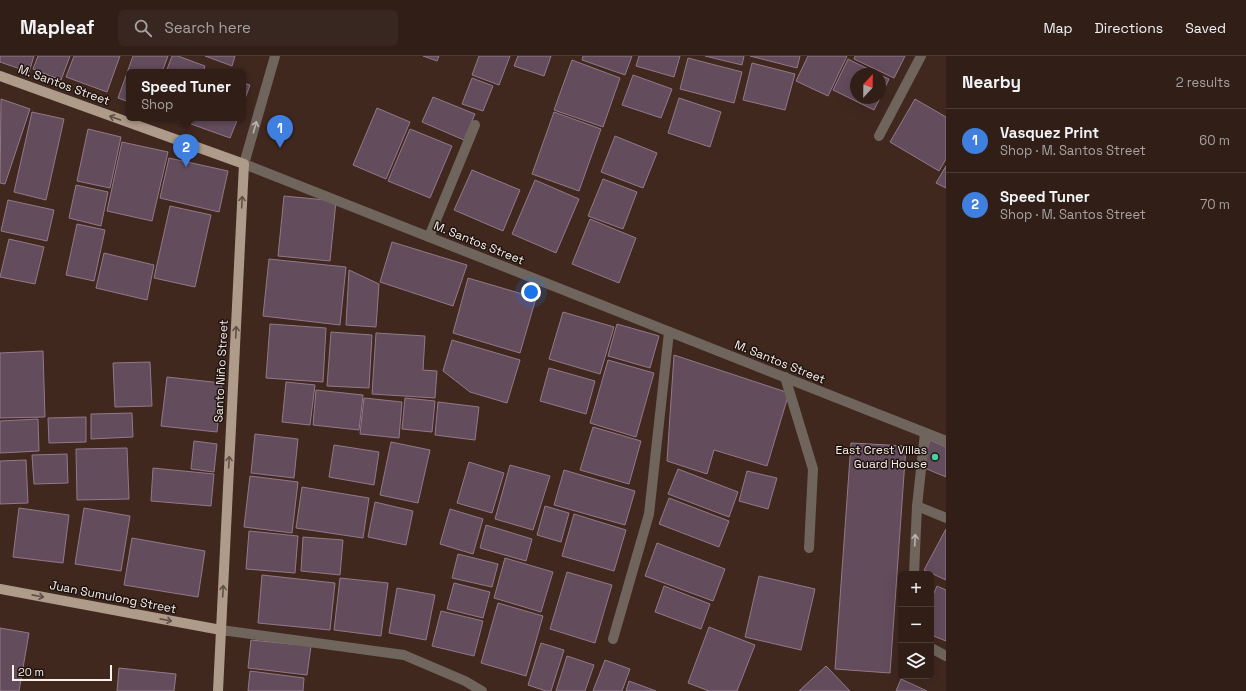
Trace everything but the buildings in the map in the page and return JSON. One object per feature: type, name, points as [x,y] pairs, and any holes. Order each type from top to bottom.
[{"type":"main road","name":"M. Santos Street","points":[[0,76],[244,164]]},
{"type":"main road","name":"Santo Niño Street","points":[[218,691],[244,164]]},
{"type":"main road","name":"Juan Sumulong Street","points":[[0,589],[221,630]]},
{"type":"street","name":"Santo Niño Street","points":[[244,164],[275,56]]},
{"type":"street","points":[[878,136],[921,56]]},
{"type":"street","points":[[429,237],[475,124]]},
{"type":"street","name":"M. Santos Street","points":[[244,164],[946,441]]},
{"type":"street","points":[[613,639],[649,514],[669,332]]},
{"type":"street","points":[[785,377],[812,469],[809,548]]},
{"type":"street","points":[[914,571],[917,506],[925,433]]},
{"type":"street","points":[[917,506],[946,518]]},
{"type":"street","points":[[221,630],[404,655],[466,681],[482,691]]},
{"type":"street","points":[[934,650],[946,656]]},
{"type":"place","name":"Vasquez Print","points":[[280,148]]},
{"type":"place","name":"Speed Tuner","points":[[186,167]]},
{"type":"place","name":"East Crest Villas Guard House","points":[[935,457]]}]
